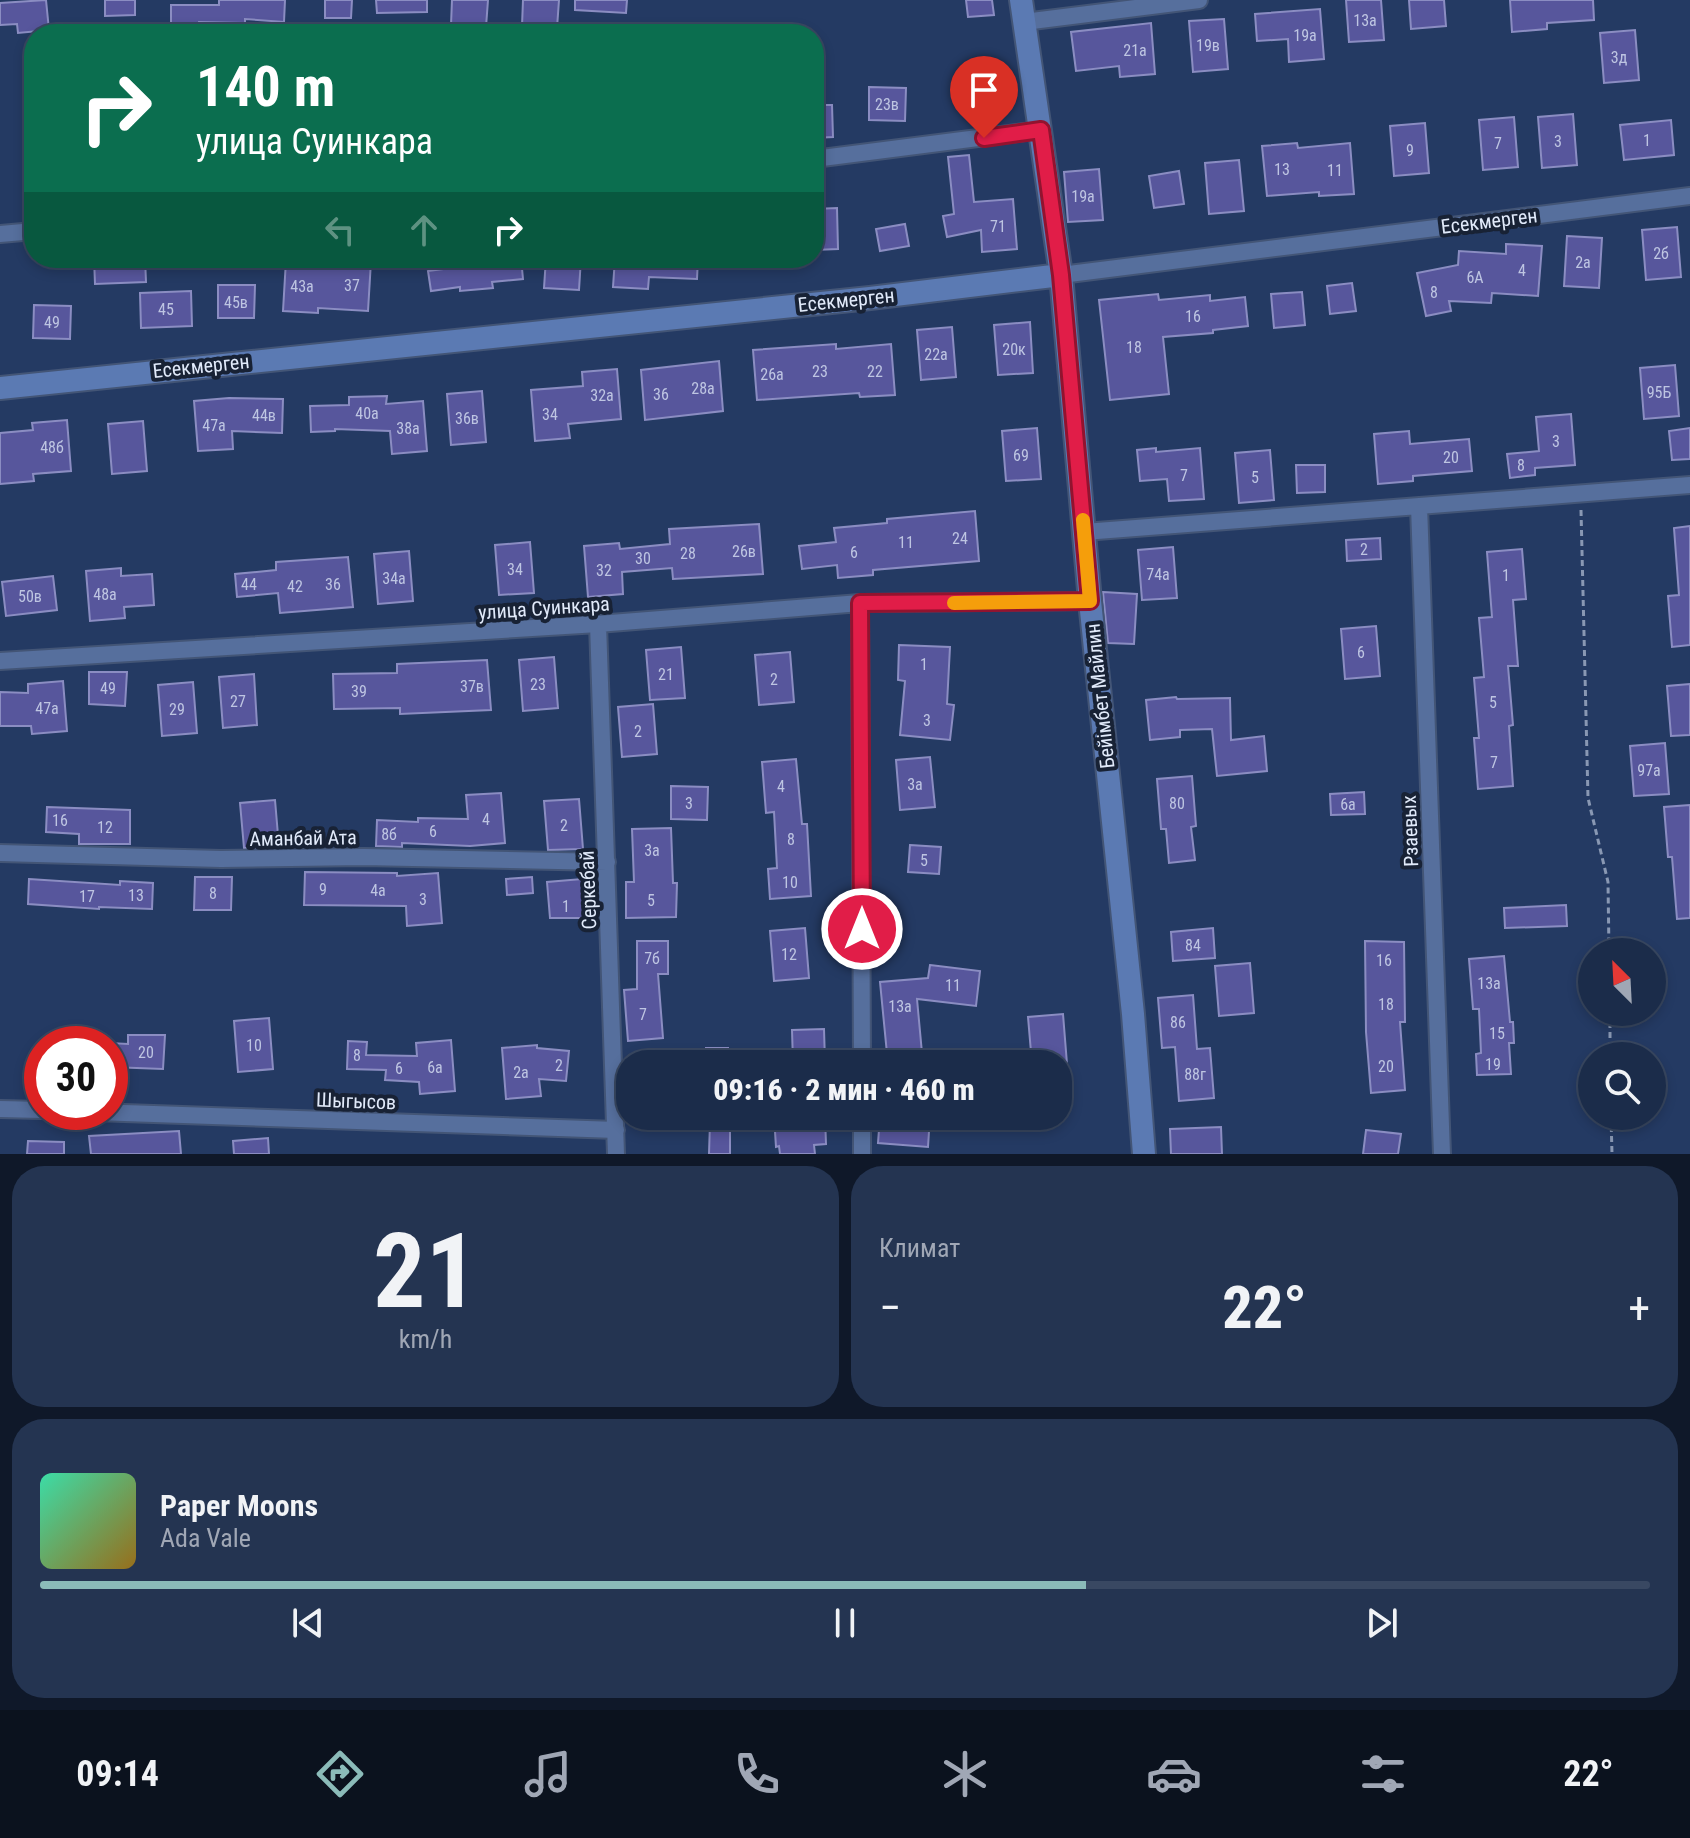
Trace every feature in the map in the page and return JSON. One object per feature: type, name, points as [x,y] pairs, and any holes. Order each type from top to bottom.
[{"type":"street","points":[[1022,11],[1199,0]]},
{"type":"street","name":"Бейімбет Майлин","points":[[1022,11],[1061,275],[1144,1154]]},
{"type":"street","points":[[824,158],[1041,130]]},
{"type":"street","name":"Eсекмерген","points":[[0,388],[870,298],[1690,196]]},
{"type":"street","points":[[0,234],[24,232]]},
{"type":"street","points":[[1084,532],[1690,485]]},
{"type":"street","name":"Рзаевых","points":[[1419,506],[1442,1154]]},
{"type":"street","name":"улица Суинкара","points":[[0,661],[598,624],[860,603],[1090,601]]},
{"type":"street","points":[[860,603],[862,1050]]},
{"type":"street","name":"Серкебай","points":[[598,624],[616,1154]]},
{"type":"street","name":"Аманбай Ата","points":[[0,853],[607,862]]},
{"type":"street","points":[[0,1109],[24,1110]]},
{"type":"street","name":"Шыгысов","points":[[128,1113],[616,1130]]},
{"type":"street","points":[[862,1130],[862,1154]]},
{"type":"path","points":[[1580,494],[1588,798],[1608,882],[1609,938]]},
{"type":"path","points":[[1611,1130],[1612,1154]]},
{"type":"building","points":[[46,0],[48,24],[24,24],[24,32],[18,33],[17,24],[0,25],[0,3]]},
{"type":"building","points":[[105,0],[135,0],[135,15],[105,16]]},
{"type":"building","points":[[219,0],[285,0],[284,22],[245,19],[245,23],[171,24],[171,5],[219,5]]},
{"type":"building","points":[[325,0],[352,0],[351,18],[325,18]]},
{"type":"building","points":[[376,0],[427,0],[427,12],[377,13]]},
{"type":"building","points":[[452,0],[488,0],[486,24],[451,24]]},
{"type":"building","points":[[523,0],[559,0],[557,24],[522,24]]},
{"type":"building","points":[[575,0],[627,0],[626,13],[575,10]]},
{"type":"building","points":[[966,0],[992,0],[994,15],[968,17]]},
{"type":"building","points":[[1346,0],[1381,0],[1384,40],[1349,42]]},
{"type":"building","points":[[1409,0],[1444,0],[1446,26],[1411,29]]},
{"type":"building","points":[[1510,0],[1593,0],[1594,20],[1547,23],[1547,29],[1512,32]]},
{"type":"building","points":[[1320,9],[1324,59],[1289,62],[1288,39],[1257,41],[1255,14]]},
{"type":"building","points":[[1224,19],[1228,69],[1193,72],[1189,21]]},
{"type":"building","points":[[1151,23],[1155,74],[1120,77],[1119,66],[1076,71],[1071,32]]},
{"type":"building","points":[[1635,30],[1639,80],[1604,83],[1600,33]]},
{"type":"building","points":[[993,84],[996,121],[971,123],[968,86]]},
{"type":"building","points":[[869,87],[906,88],[905,121],[869,120]]},
{"type":"building","points":[[824,105],[832,105],[833,137],[824,137]]},
{"type":"building","points":[[1573,114],[1577,165],[1542,168],[1538,117]]},
{"type":"building","points":[[1514,117],[1518,167],[1483,170],[1479,120]]},
{"type":"building","points":[[1671,120],[1674,155],[1624,160],[1620,125]]},
{"type":"building","points":[[1425,123],[1429,173],[1394,176],[1390,126]]},
{"type":"building","points":[[1297,143],[1298,148],[1350,143],[1354,194],[1319,196],[1319,192],[1267,196],[1262,146]]},
{"type":"building","points":[[969,155],[974,202],[1013,199],[1017,249],[982,252],[981,230],[947,237],[943,216],[954,214],[948,157]]},
{"type":"building","points":[[1239,160],[1244,211],[1209,214],[1205,163]]},
{"type":"building","points":[[1099,169],[1103,220],[1068,222],[1064,172]]},
{"type":"building","points":[[1179,171],[1184,204],[1154,208],[1149,176]]},
{"type":"building","points":[[837,208],[838,249],[824,250],[824,209]]},
{"type":"building","points":[[905,224],[909,246],[880,251],[876,229]]},
{"type":"building","points":[[1677,227],[1681,277],[1646,280],[1642,230]]},
{"type":"building","points":[[1567,236],[1602,238],[1599,288],[1564,286]]},
{"type":"building","points":[[1506,244],[1542,246],[1538,296],[1492,293],[1491,303],[1449,301],[1451,311],[1426,316],[1417,273],[1458,265],[1459,251],[1506,254]]},
{"type":"building","points":[[94,268],[145,268],[146,282],[95,284]]},
{"type":"building","points":[[286,268],[371,268],[368,311],[318,308],[318,313],[283,311]]},
{"type":"building","points":[[522,268],[523,279],[492,282],[493,288],[460,291],[460,287],[431,291],[428,271]]},
{"type":"building","points":[[545,268],[580,268],[579,290],[544,288]]},
{"type":"building","points":[[614,268],[698,268],[697,279],[649,277],[648,289],[613,287]]},
{"type":"building","points":[[1352,283],[1356,311],[1330,314],[1327,286]]},
{"type":"building","points":[[218,285],[255,285],[254,318],[218,318]]},
{"type":"building","points":[[191,291],[192,326],[141,328],[140,293]]},
{"type":"building","points":[[1302,292],[1305,325],[1274,328],[1271,294]]},
{"type":"building","points":[[1158,294],[1159,300],[1210,295],[1210,301],[1245,297],[1248,326],[1213,330],[1213,333],[1163,337],[1169,394],[1110,400],[1099,300]]},
{"type":"building","points":[[34,305],[71,306],[70,339],[33,338]]},
{"type":"building","points":[[1030,322],[1033,373],[998,375],[994,325]]},
{"type":"building","points":[[952,327],[956,377],[921,380],[917,330]]},
{"type":"building","points":[[836,344],[836,349],[891,344],[895,395],[860,397],[859,393],[757,400],[753,350]]},
{"type":"building","points":[[719,361],[723,411],[645,420],[641,370]]},
{"type":"building","points":[[1675,365],[1679,416],[1644,419],[1640,368]]},
{"type":"building","points":[[617,369],[621,419],[568,424],[570,438],[535,441],[531,390],[583,386],[582,372]]},
{"type":"building","points":[[482,391],[486,442],[451,445],[447,394]]},
{"type":"building","points":[[387,396],[386,404],[423,401],[427,451],[392,454],[390,431],[335,429],[311,432],[310,406],[349,405],[349,397]]},
{"type":"building","points":[[283,399],[282,433],[232,431],[233,449],[198,451],[194,401]]},
{"type":"building","points":[[1571,414],[1575,465],[1535,468],[1535,475],[1510,478],[1507,454],[1539,451],[1536,417]]},
{"type":"building","points":[[67,420],[71,471],[33,474],[34,481],[0,484],[0,433],[33,430],[32,423]]},
{"type":"building","points":[[143,421],[147,471],[112,474],[108,424]]},
{"type":"building","points":[[1037,428],[1041,479],[1006,481],[1002,431]]},
{"type":"building","points":[[1690,428],[1690,459],[1672,460],[1669,431]]},
{"type":"building","points":[[1409,431],[1410,444],[1469,439],[1472,471],[1413,476],[1413,481],[1378,484],[1374,434]]},
{"type":"building","points":[[1156,448],[1156,452],[1200,448],[1204,499],[1169,501],[1167,479],[1140,481],[1137,450]]},
{"type":"building","points":[[1270,450],[1274,500],[1239,503],[1235,453]]},
{"type":"building","points":[[1296,465],[1325,465],[1325,492],[1297,493]]},
{"type":"building","points":[[975,511],[979,561],[873,570],[873,575],[838,578],[837,565],[802,569],[799,546],[836,542],[834,528],[887,523],[887,519]]},
{"type":"building","points":[[759,524],[763,574],[673,579],[672,568],[622,572],[623,594],[588,597],[584,546],[619,543],[620,549],[670,544],[669,529]]},
{"type":"building","points":[[1690,526],[1690,645],[1672,647],[1668,596],[1679,595],[1674,528]]},
{"type":"building","points":[[1380,538],[1381,559],[1347,561],[1346,540]]},
{"type":"building","points":[[530,542],[534,593],[499,595],[495,545]]},
{"type":"building","points":[[1173,547],[1177,598],[1142,600],[1138,550]]},
{"type":"building","points":[[1522,549],[1526,599],[1513,600],[1518,666],[1508,666],[1513,725],[1509,726],[1513,786],[1478,789],[1474,738],[1479,738],[1474,678],[1484,677],[1479,618],[1492,617],[1487,552]]},
{"type":"building","points":[[409,551],[413,601],[378,604],[374,554]]},
{"type":"building","points":[[348,557],[353,607],[280,613],[278,593],[237,597],[235,574],[276,570],[276,562]]},
{"type":"building","points":[[121,568],[121,576],[152,574],[154,605],[124,607],[125,618],[90,621],[86,571]]},
{"type":"building","points":[[53,576],[57,610],[6,616],[2,582]]},
{"type":"building","points":[[1103,592],[1137,594],[1134,644],[1108,643]]},
{"type":"building","points":[[1376,626],[1380,676],[1345,679],[1341,629]]},
{"type":"building","points":[[899,645],[950,647],[947,704],[954,705],[950,740],[900,735],[905,681],[898,680]]},
{"type":"building","points":[[681,647],[685,698],[650,700],[646,650]]},
{"type":"building","points":[[790,652],[794,702],[759,705],[755,655]]},
{"type":"building","points":[[554,657],[558,708],[523,711],[519,660]]},
{"type":"building","points":[[487,660],[491,710],[400,714],[400,708],[334,709],[333,674],[397,673],[397,664]]},
{"type":"building","points":[[89,672],[127,672],[125,706],[89,704]]},
{"type":"building","points":[[254,674],[257,725],[223,728],[219,677]]},
{"type":"building","points":[[63,681],[67,731],[32,734],[31,726],[0,726],[0,692],[28,693],[28,684]]},
{"type":"building","points":[[193,682],[197,733],[162,736],[158,685]]},
{"type":"building","points":[[1690,684],[1690,735],[1671,736],[1667,686]]},
{"type":"building","points":[[1230,698],[1231,740],[1264,736],[1267,771],[1217,776],[1212,729],[1180,730],[1180,737],[1150,740],[1146,700]]},
{"type":"building","points":[[653,704],[657,754],[622,757],[618,707]]},
{"type":"building","points":[[1665,743],[1669,794],[1634,796],[1630,746]]},
{"type":"building","points":[[930,757],[935,807],[900,810],[896,760]]},
{"type":"building","points":[[796,759],[802,824],[807,824],[811,896],[770,899],[768,869],[777,868],[774,812],[766,813],[762,762]]},
{"type":"building","points":[[1192,776],[1196,826],[1191,827],[1195,860],[1169,863],[1166,829],[1161,829],[1157,779]]},
{"type":"building","points":[[671,786],[708,787],[707,820],[671,819]]},
{"type":"building","points":[[1364,792],[1365,814],[1331,815],[1330,794]]},
{"type":"building","points":[[501,793],[505,843],[376,846],[377,820],[418,822],[418,818],[468,819],[466,795]]},
{"type":"building","points":[[579,799],[583,849],[548,850],[544,801]]},
{"type":"building","points":[[275,800],[279,847],[244,848],[240,803]]},
{"type":"building","points":[[1690,805],[1690,918],[1677,919],[1664,807]]},
{"type":"building","points":[[47,807],[130,810],[130,844],[79,844],[79,834],[46,832]]},
{"type":"building","points":[[671,828],[673,883],[677,883],[676,917],[626,918],[626,882],[634,882],[632,829]]},
{"type":"building","points":[[910,845],[941,847],[939,874],[908,872]]},
{"type":"building","points":[[305,872],[397,873],[397,876],[438,873],[442,923],[407,926],[406,906],[304,905]]},
{"type":"building","points":[[195,877],[232,877],[231,910],[194,910]]},
{"type":"building","points":[[532,877],[533,893],[507,895],[506,879]]},
{"type":"building","points":[[29,879],[120,885],[120,881],[153,883],[152,909],[28,904]]},
{"type":"building","points":[[582,879],[585,918],[550,918],[547,882]]},
{"type":"building","points":[[1566,905],[1567,926],[1505,928],[1504,908]]},
{"type":"building","points":[[805,928],[809,978],[774,981],[770,931]]},
{"type":"building","points":[[1213,928],[1215,958],[1173,961],[1171,932]]},
{"type":"building","points":[[637,941],[668,941],[668,974],[658,974],[663,1038],[628,1041],[624,990],[637,989]]},
{"type":"building","points":[[1365,941],[1404,942],[1405,1022],[1400,1022],[1405,1090],[1371,1093],[1366,1032]]},
{"type":"building","points":[[1504,956],[1510,1022],[1513,1022],[1514,1043],[1509,1043],[1511,1074],[1477,1075],[1476,1054],[1481,1053],[1479,1009],[1473,1009],[1469,959]]},
{"type":"building","points":[[1250,963],[1254,1013],[1219,1016],[1215,966]]},
{"type":"building","points":[[930,965],[980,971],[976,1006],[917,999],[922,1050],[887,1050],[880,982],[928,978]]},
{"type":"building","points":[[1193,995],[1197,1049],[1210,1048],[1214,1098],[1179,1101],[1175,1047],[1162,1048],[1158,998]]},
{"type":"building","points":[[1063,1014],[1066,1050],[1031,1050],[1028,1017]]},
{"type":"building","points":[[269,1018],[273,1069],[238,1072],[234,1021]]},
{"type":"building","points":[[824,1029],[825,1050],[793,1050],[792,1030]]},
{"type":"building","points":[[128,1035],[165,1035],[163,1069],[128,1068]]},
{"type":"building","points":[[451,1040],[455,1091],[420,1094],[419,1082],[385,1080],[386,1070],[347,1069],[348,1041],[367,1042],[366,1055],[417,1056],[416,1043]]},
{"type":"building","points":[[537,1045],[537,1048],[569,1051],[566,1081],[539,1079],[541,1096],[506,1099],[502,1048]]},
{"type":"building","points":[[706,1048],[728,1048],[728,1050]]},
{"type":"building","points":[[1221,1127],[1222,1154],[1171,1154],[1170,1129]]},
{"type":"building","points":[[710,1130],[730,1130],[730,1154],[709,1154]]},
{"type":"building","points":[[775,1130],[826,1130],[826,1144],[814,1145],[815,1154],[780,1154],[779,1146],[776,1147]]},
{"type":"building","points":[[879,1130],[929,1130],[928,1147],[878,1143]]},
{"type":"building","points":[[1366,1130],[1401,1134],[1398,1154],[1363,1154]]},
{"type":"building","points":[[179,1131],[181,1154],[91,1154],[89,1136]]},
{"type":"building","points":[[268,1138],[269,1154],[234,1154],[233,1141]]},
{"type":"building","points":[[28,1141],[64,1142],[64,1154],[27,1154]]},
{"type":"slow traffic","points":[[954,603],[1090,601],[1083,520]]},
{"type":"route","points":[[862,929],[860,603],[1090,601],[1061,275],[1041,130],[984,138]]}]
